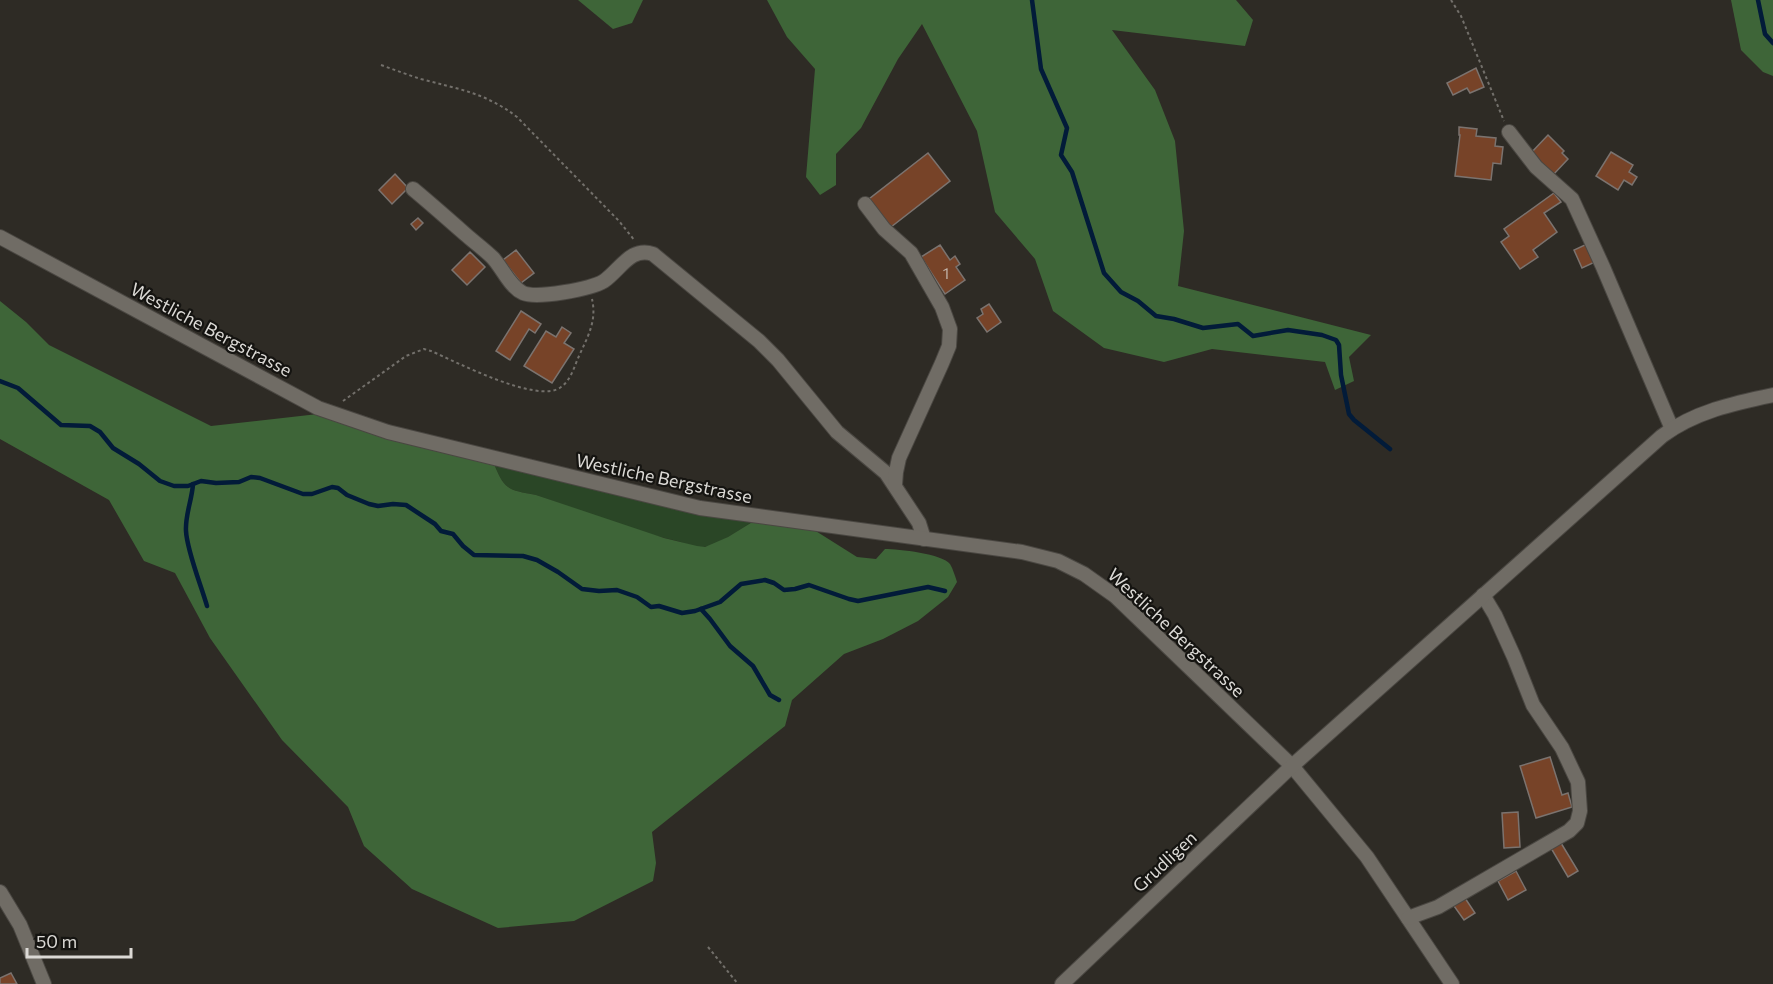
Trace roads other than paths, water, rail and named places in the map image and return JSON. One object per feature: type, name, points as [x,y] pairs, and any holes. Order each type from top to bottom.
[{"type":"street","points":[[1509,132],[1531,161],[1572,199],[1672,429]]},
{"type":"street","points":[[413,189],[493,258],[522,292],[541,294],[589,287],[606,279],[633,255],[639,252],[653,254],[759,341],[778,360],[837,432],[886,473],[919,523],[924,539]]},
{"type":"street","points":[[866,204],[884,229],[911,252],[942,307],[950,329],[949,346],[899,458],[895,485]]},
{"type":"street","name":"Westliche Bergstrasse","points":[[0,237],[308,403],[332,414],[388,432],[503,462],[700,508],[1022,552],[1058,561],[1084,574],[1115,597],[1292,766],[1367,857],[1452,984]]},
{"type":"street","name":"Grudligen","points":[[1062,984],[1292,766],[1672,429],[1701,414],[1773,395]]},
{"type":"street","points":[[1408,918],[1438,907],[1569,831],[1577,823],[1580,811],[1578,782],[1562,748],[1533,705],[1495,615],[1483,595]]},
{"type":"street","points":[[0,892],[20,926],[44,984]]},
{"type":"waterway","points":[[1032,0],[1041,69],[1067,128],[1061,155],[1072,172],[1104,273],[1121,292],[1138,301],[1156,316],[1203,328],[1238,324],[1253,336],[1288,330],[1322,335],[1336,340],[1339,345],[1341,375],[1349,414],[1390,449]]},
{"type":"waterway","points":[[1758,0],[1765,34],[1773,43]]},
{"type":"waterway","points":[[0,381],[18,388],[61,425],[90,426],[100,432],[113,448],[139,464],[160,481],[174,486],[188,486],[201,481],[239,482],[251,477],[260,478],[303,494],[312,494],[332,487],[369,504],[406,505],[435,524],[441,531],[453,534],[474,555],[523,556],[537,560],[582,589],[617,590],[637,597],[651,607],[659,606],[682,613],[695,611],[720,602],[741,584],[765,580],[784,590],[809,585],[858,601],[928,587],[945,591]]},
{"type":"waterway","points":[[193,484],[186,531],[207,606]]},
{"type":"waterway","points":[[701,609],[730,646],[753,666],[770,695],[779,700]]}]
